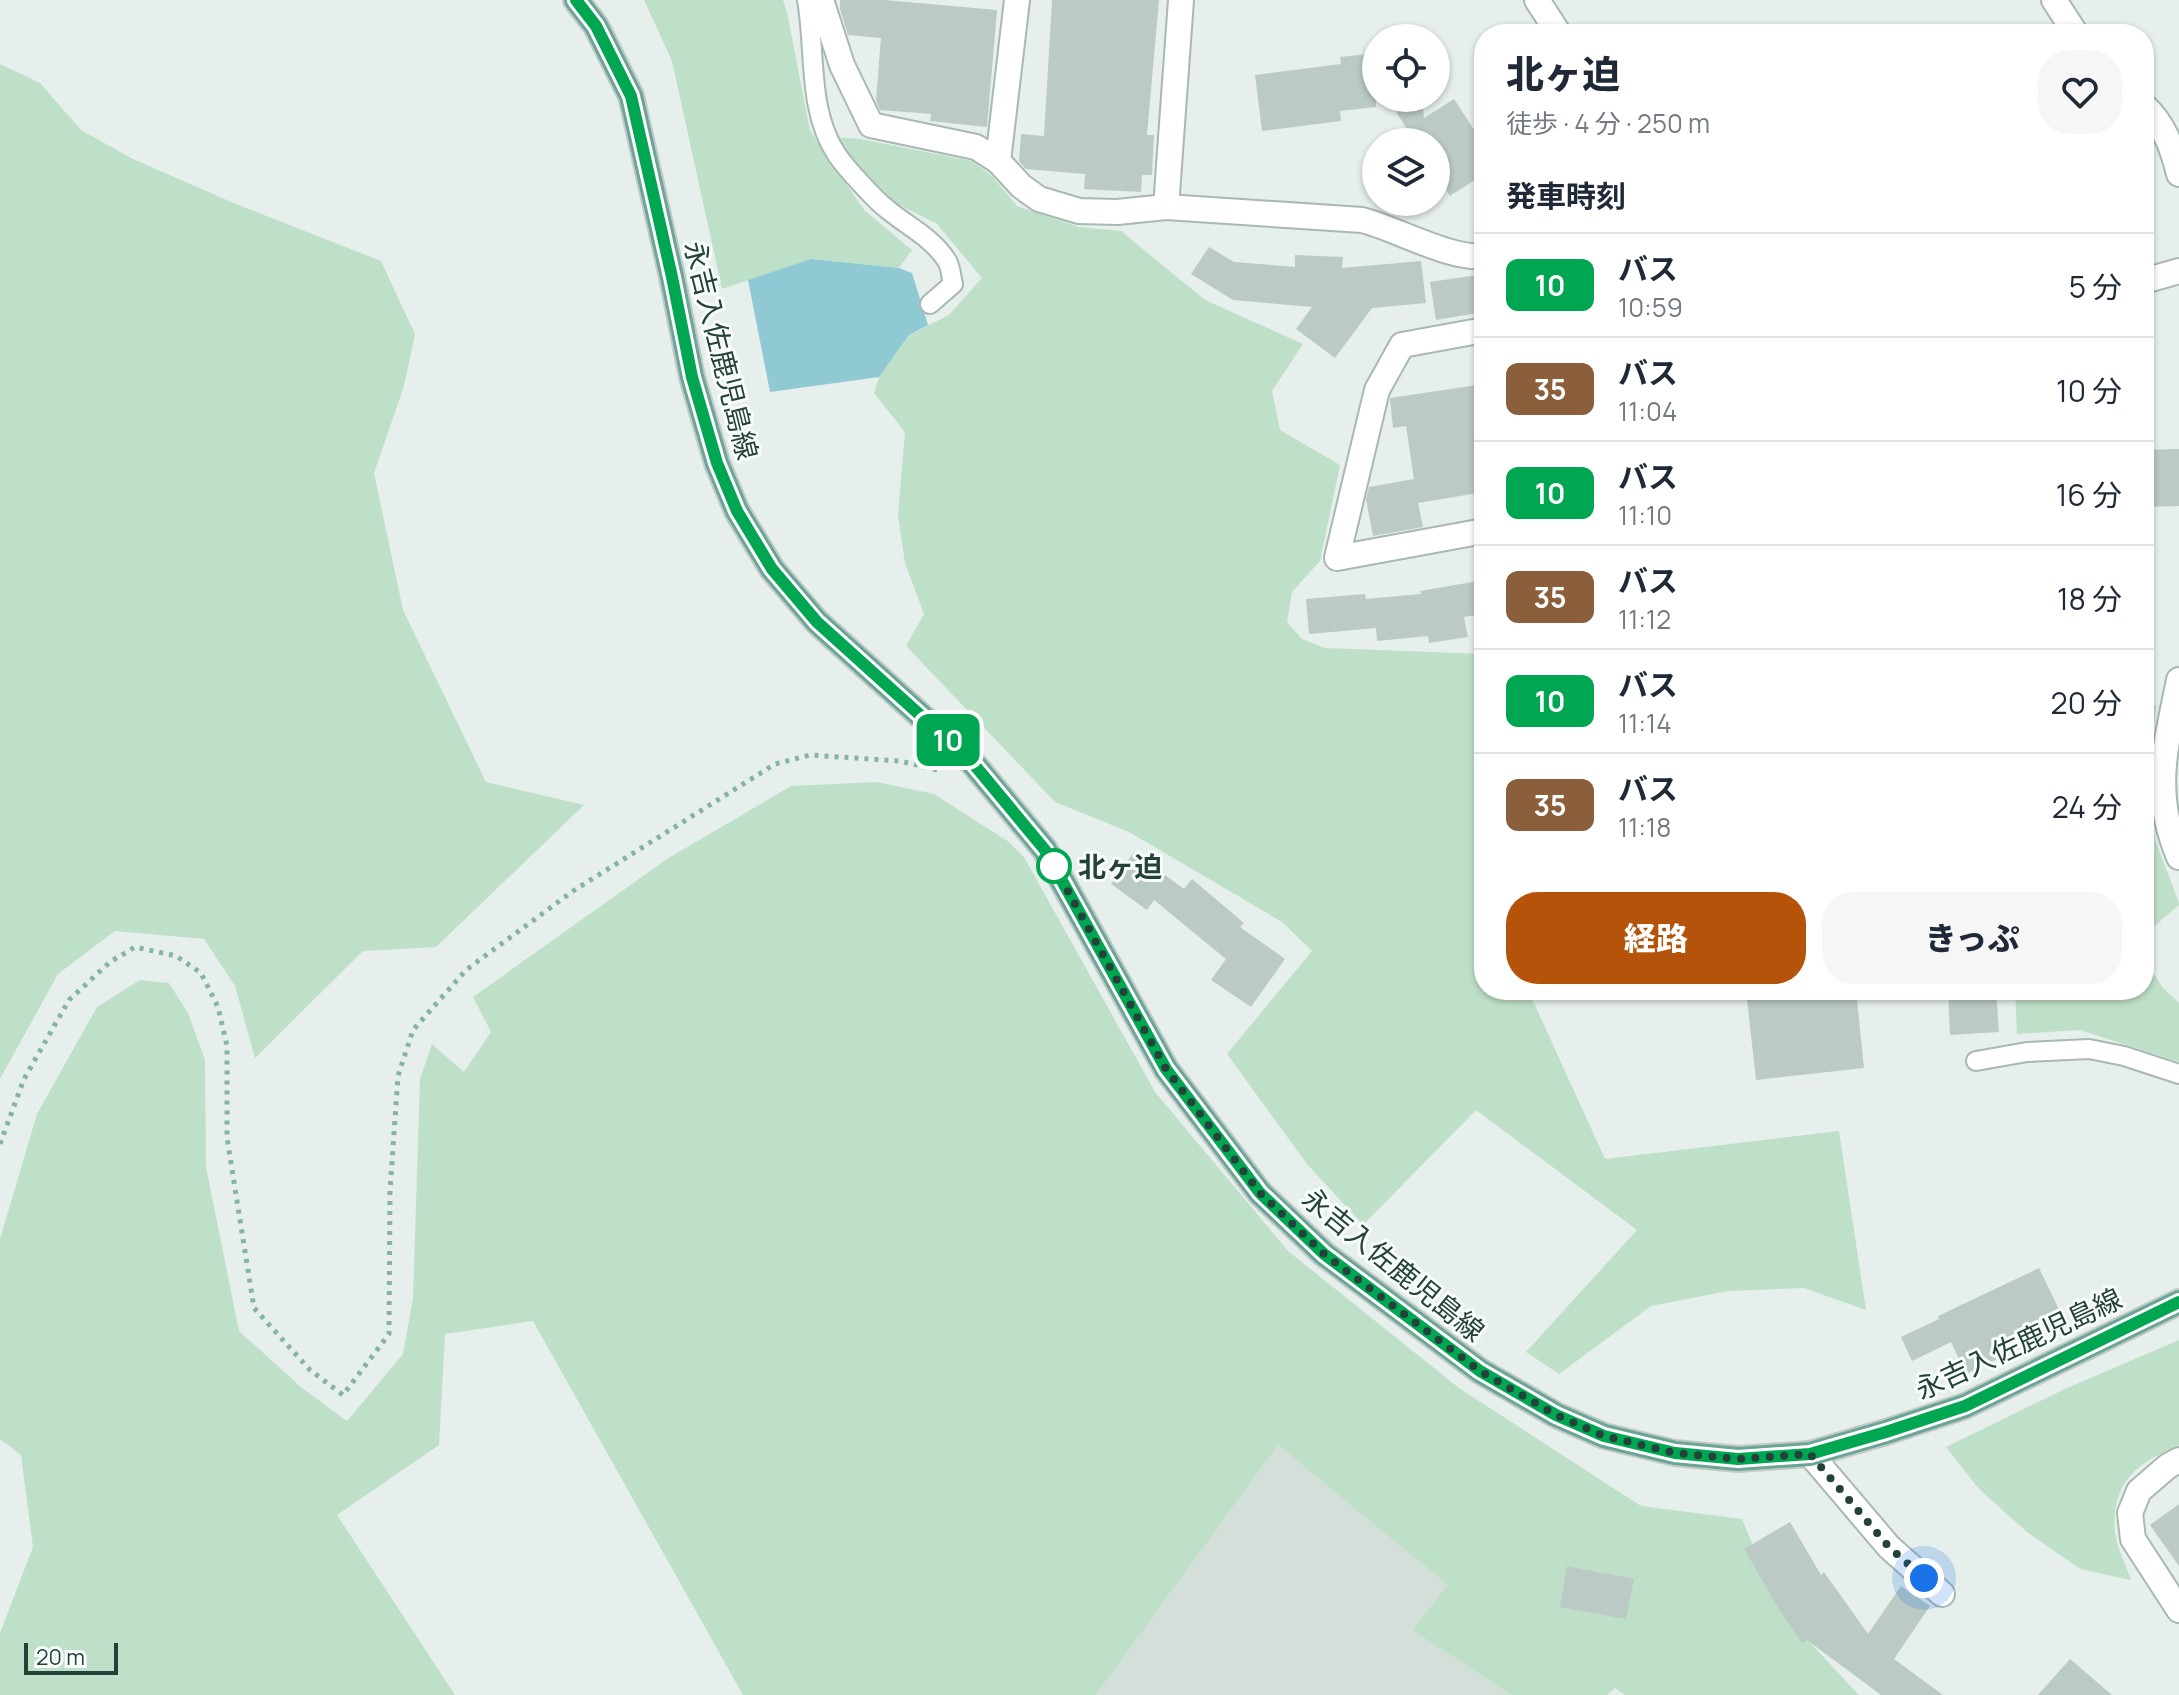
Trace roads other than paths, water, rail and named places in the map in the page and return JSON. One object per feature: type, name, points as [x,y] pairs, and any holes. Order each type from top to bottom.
[{"type":"main road","name":"永吉入佐鹿児島線","points":[[576,0],[596,26],[631,96],[692,377],[717,463],[737,511],[772,569],[817,622],[972,762],[1045,850],[1166,1069],[1260,1193],[1324,1254],[1480,1371],[1556,1415],[1604,1436],[1675,1453],[1738,1459],[1810,1454],[1965,1406],[2179,1302]]},
{"type":"street","points":[[821,0],[842,65],[871,125],[976,147],[998,161],[1021,186],[1039,199],[1079,211],[1117,212],[1166,207],[1362,220],[1383,225],[1458,255],[1474,256]]},
{"type":"street","points":[[998,161],[1017,0]]},
{"type":"street","points":[[1166,207],[1181,0]]},
{"type":"street","points":[[1537,0],[1553,24]]},
{"type":"street","points":[[2054,0],[2068,24]]},
{"type":"street","points":[[2154,118],[2172,146],[2179,174]]},
{"type":"street","points":[[2154,278],[2179,271]]},
{"type":"street","points":[[1474,332],[1402,345],[1377,390],[1337,558],[1474,533]]},
{"type":"street","points":[[2179,680],[2165,747],[2162,793],[2166,818],[2179,857]]},
{"type":"street","points":[[1810,1454],[1889,1547],[1942,1594]]},
{"type":"street","points":[[2179,1460],[2139,1491],[2130,1513],[2133,1539],[2179,1610]]},
{"type":"lane","points":[[807,0],[821,124],[837,156],[884,208],[929,239],[948,262],[953,284],[930,304]]},
{"type":"lane","points":[[1976,1061],[2027,1052],[2089,1049],[2124,1056],[2179,1074]]},
{"type":"water","points":[[811,259],[899,268],[912,273],[928,325],[909,335],[879,377],[770,392],[748,280]]},
{"type":"place","name":"北ヶ迫","points":[[1054,866]]}]
